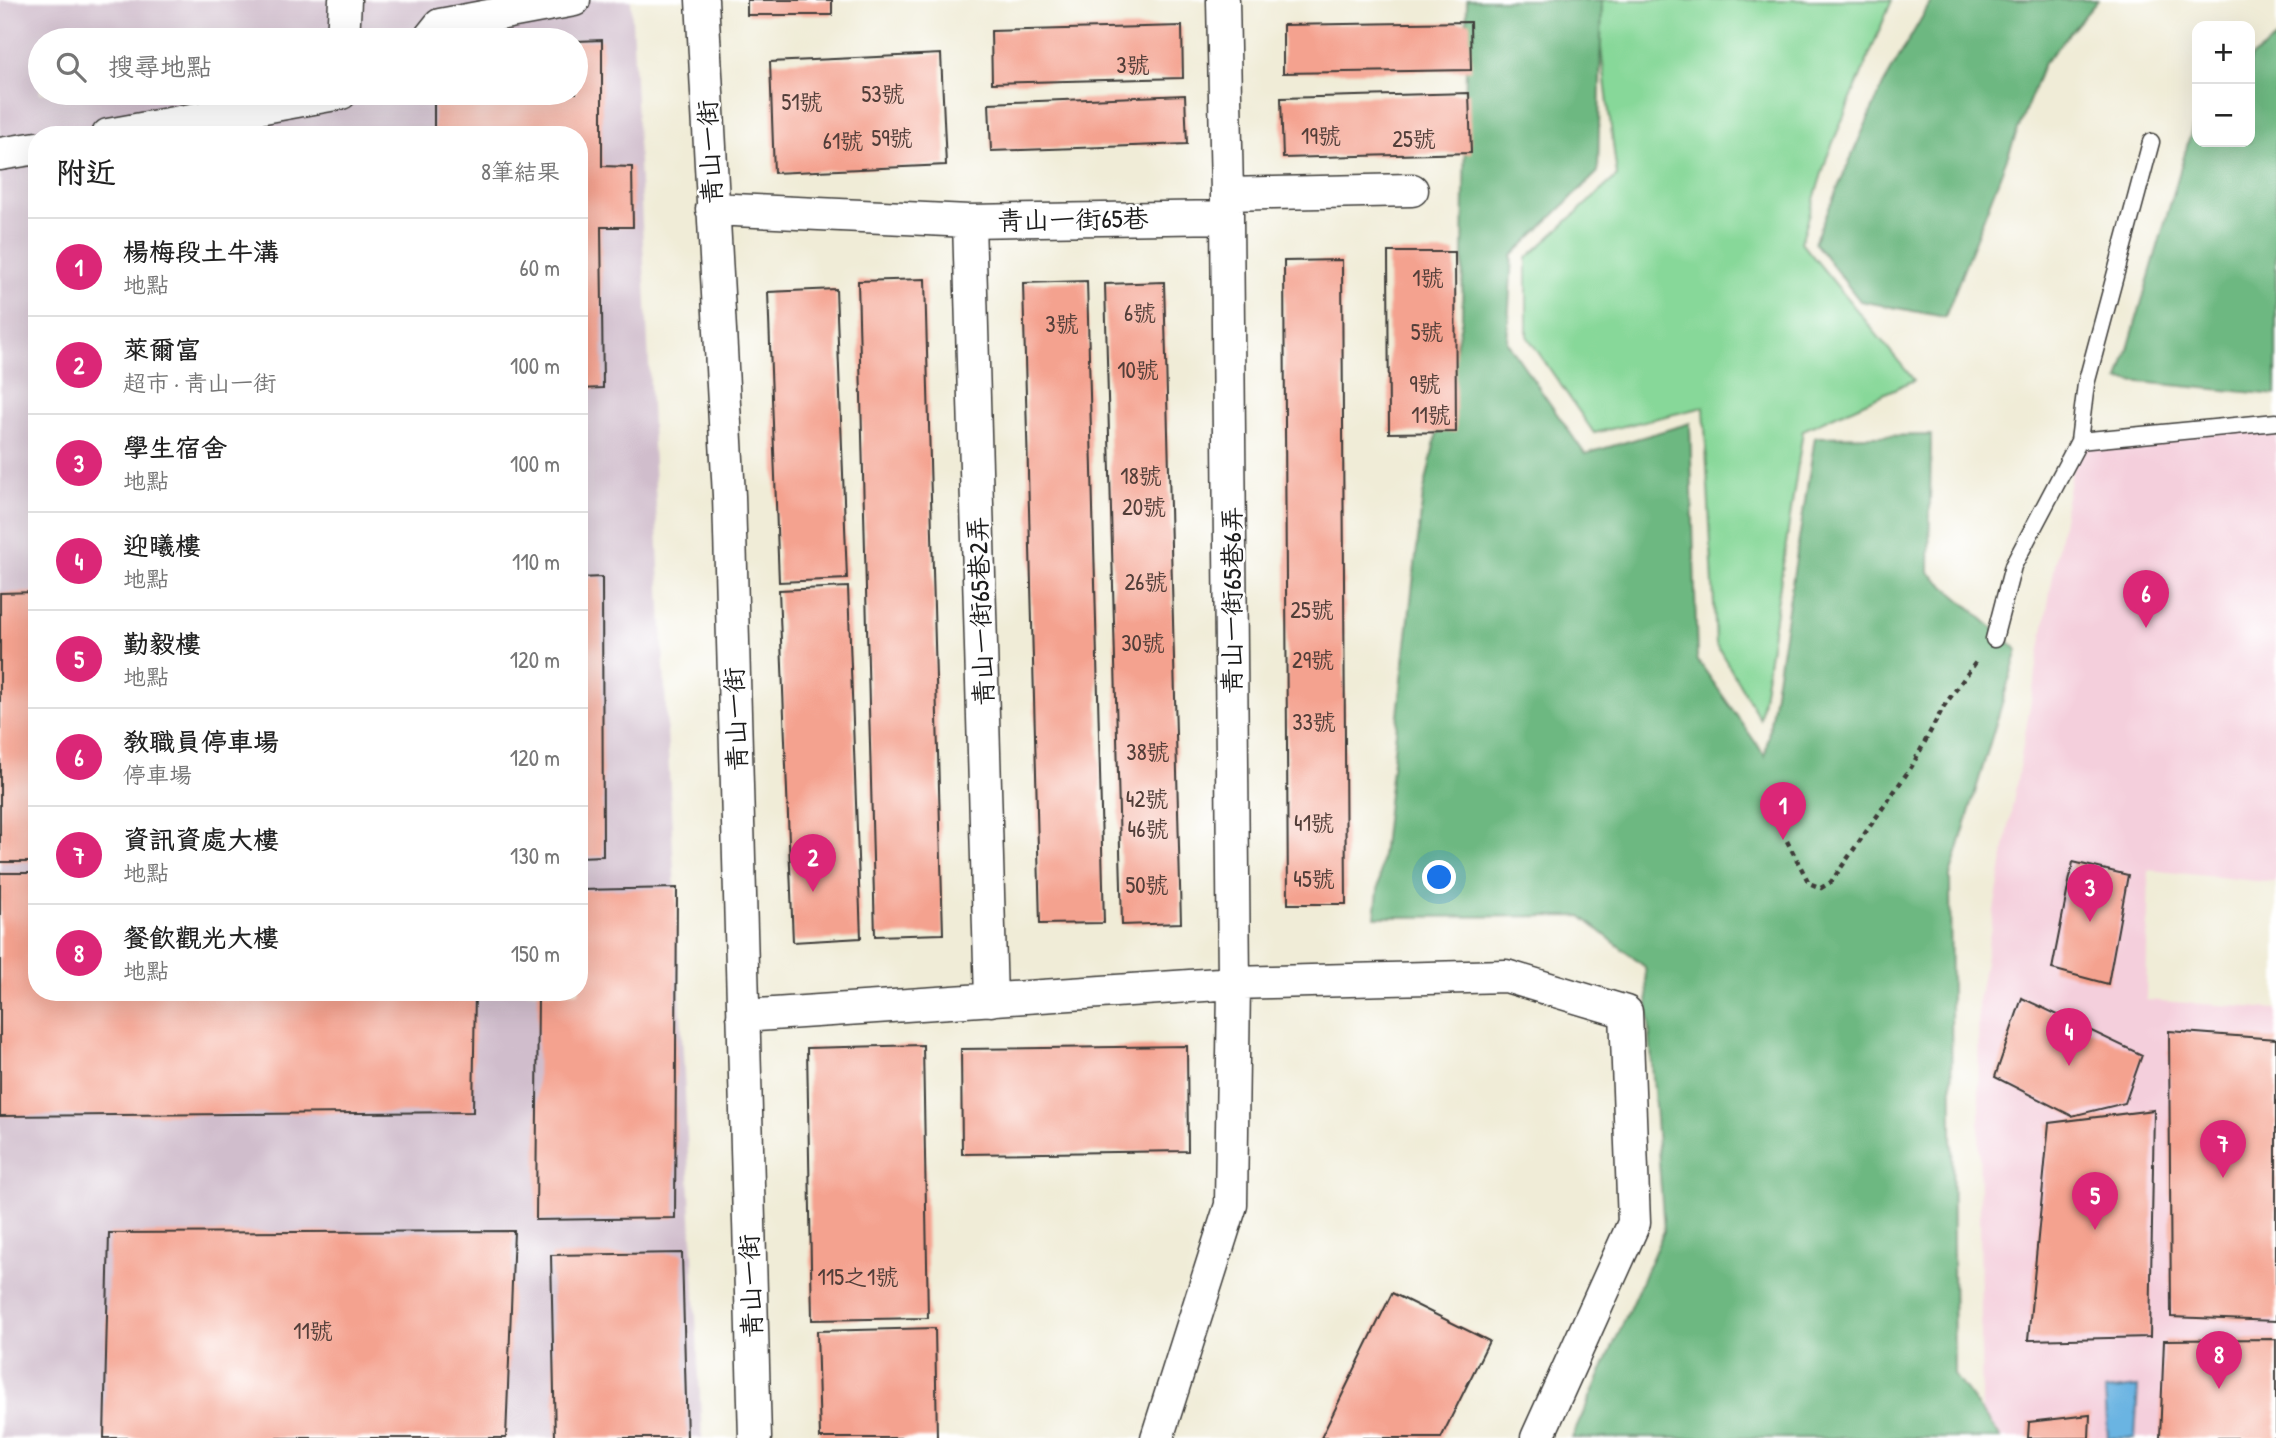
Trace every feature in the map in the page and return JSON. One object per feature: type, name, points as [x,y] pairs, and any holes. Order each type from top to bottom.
[{"type":"street","points":[[344,28],[345,0]]},
{"type":"street","points":[[438,28],[440,25],[574,0]]},
{"type":"street","name":"青山一街","points":[[702,0],[729,496],[755,1438]]},
{"type":"street","name":"青山一街65巷6弄","points":[[1157,1438],[1231,1205],[1234,983],[1223,0]]},
{"type":"street","points":[[158,126],[274,105]]},
{"type":"street","points":[[0,154],[28,149]]},
{"type":"street","name":"青山一街65巷","points":[[712,209],[969,221],[1227,206],[1412,190]]},
{"type":"street","name":"青山一街65巷2弄","points":[[969,221],[991,1000]]},
{"type":"street","points":[[743,1016],[1234,983],[1506,976],[1626,1012],[1634,1223],[1537,1438]]},
{"type":"lane","points":[[1994,639],[2013,566],[2079,441],[2086,384],[2151,142]]},
{"type":"lane","points":[[2079,441],[2276,422]]},
{"type":"path","points":[[1787,841],[1809,883],[1821,888],[1830,882],[1912,766],[1944,706],[1994,639]]},
{"type":"shaded area","points":[[0,0],[631,0],[702,1438],[0,1438]]},
{"type":"shaded area","points":[[2276,429],[2276,883],[2149,870],[2146,1000],[2276,1009],[2276,1438],[1982,1438],[1978,1001],[2077,439]]},
{"type":"green space","points":[[1467,0],[1602,0],[1598,172],[1512,256],[1507,342],[1585,454],[1690,423],[1697,659],[1765,756],[1815,437],[1931,435],[1929,572],[2018,650],[1950,876],[1954,1375],[2001,1438],[1572,1438],[1664,1231],[1645,967],[1581,916],[1375,917],[1423,495],[1462,319]]},
{"type":"green space","points":[[1595,0],[1892,0],[1827,157],[1801,242],[1914,380],[1803,430],[1760,719],[1716,644],[1704,407],[1594,433],[1527,336],[1527,258],[1617,176]]},
{"type":"green space","points":[[1932,0],[2098,0],[2044,63],[1945,317],[1860,301],[1814,242],[1883,85]]},
{"type":"green space","points":[[2276,39],[2276,395],[2119,380],[2192,129],[2192,147],[2255,147],[2255,54]]},
{"type":"water","points":[[2138,1387],[2135,1438],[2108,1438],[2105,1391]]},
{"type":"building","points":[[747,0],[832,0],[832,15],[747,15]]},
{"type":"building","points":[[1470,22],[1471,70],[1283,73],[1283,25]]},
{"type":"building","points":[[1182,26],[1183,78],[992,83],[991,31]]},
{"type":"building","points":[[602,40],[602,166],[632,167],[633,227],[601,227],[603,388],[588,389],[588,126],[434,126],[434,105],[588,105],[588,41]]},
{"type":"building","points":[[941,54],[946,165],[774,173],[770,62]]},
{"type":"building","points":[[1469,93],[1471,153],[1283,158],[1281,98]]},
{"type":"building","points":[[1185,95],[1187,144],[991,151],[989,103]]},
{"type":"building","points":[[1388,252],[1455,252],[1456,432],[1389,433]]},
{"type":"building","points":[[1342,260],[1346,904],[1288,904],[1284,261]]},
{"type":"building","points":[[925,279],[943,934],[875,936],[858,281]]},
{"type":"building","points":[[1087,281],[1104,923],[1040,924],[1023,283]]},
{"type":"building","points":[[1164,282],[1181,923],[1122,925],[1105,284]]},
{"type":"building","points":[[836,289],[847,579],[779,582],[768,292]]},
{"type":"building","points":[[602,577],[603,856],[588,857],[588,578]]},
{"type":"building","points":[[848,587],[861,938],[793,942],[779,590]]},
{"type":"building","points":[[28,592],[28,862],[0,862],[0,593]]},
{"type":"building","points":[[2073,862],[2128,875],[2108,984],[2052,969]]},
{"type":"building","points":[[0,873],[28,873],[28,1001],[475,1001],[473,1112],[0,1116]]},
{"type":"building","points":[[677,888],[675,1218],[536,1220],[538,1001],[588,1001],[588,890]]},
{"type":"building","points":[[2022,998],[2142,1055],[2125,1103],[2072,1116],[1995,1077]]},
{"type":"building","points":[[2169,1031],[2276,1039],[2276,1321],[2171,1317]]},
{"type":"building","points":[[923,1045],[928,1318],[812,1320],[807,1048]]},
{"type":"building","points":[[1187,1046],[1188,1151],[962,1154],[961,1049]]},
{"type":"building","points":[[2154,1110],[2150,1337],[2028,1340],[2049,1123]]},
{"type":"building","points":[[514,1231],[506,1438],[104,1438],[109,1233]]},
{"type":"building","points":[[682,1253],[687,1438],[555,1438],[551,1255]]},
{"type":"building","points":[[1392,1293],[1489,1341],[1441,1438],[1321,1438]]},
{"type":"building","points":[[935,1328],[937,1438],[820,1438],[817,1331]]},
{"type":"building","points":[[2276,1339],[2276,1438],[2160,1438],[2164,1340]]},
{"type":"building","points":[[2090,1415],[2089,1438],[2028,1438],[2029,1422]]},
{"type":"place","name":"教職員停車場","points":[[2146,628]]},
{"type":"place","name":"楊梅段土牛溝","points":[[1783,840]]},
{"type":"place","name":"萊爾富","points":[[813,892]]},
{"type":"place","name":"學生宿舍","points":[[2090,922]]},
{"type":"place","name":"迎曦樓","points":[[2069,1066]]},
{"type":"place","name":"資訊資處大樓","points":[[2223,1178]]},
{"type":"place","name":"勤毅樓","points":[[2095,1230]]},
{"type":"place","name":"餐飲觀光大樓","points":[[2219,1389]]}]
